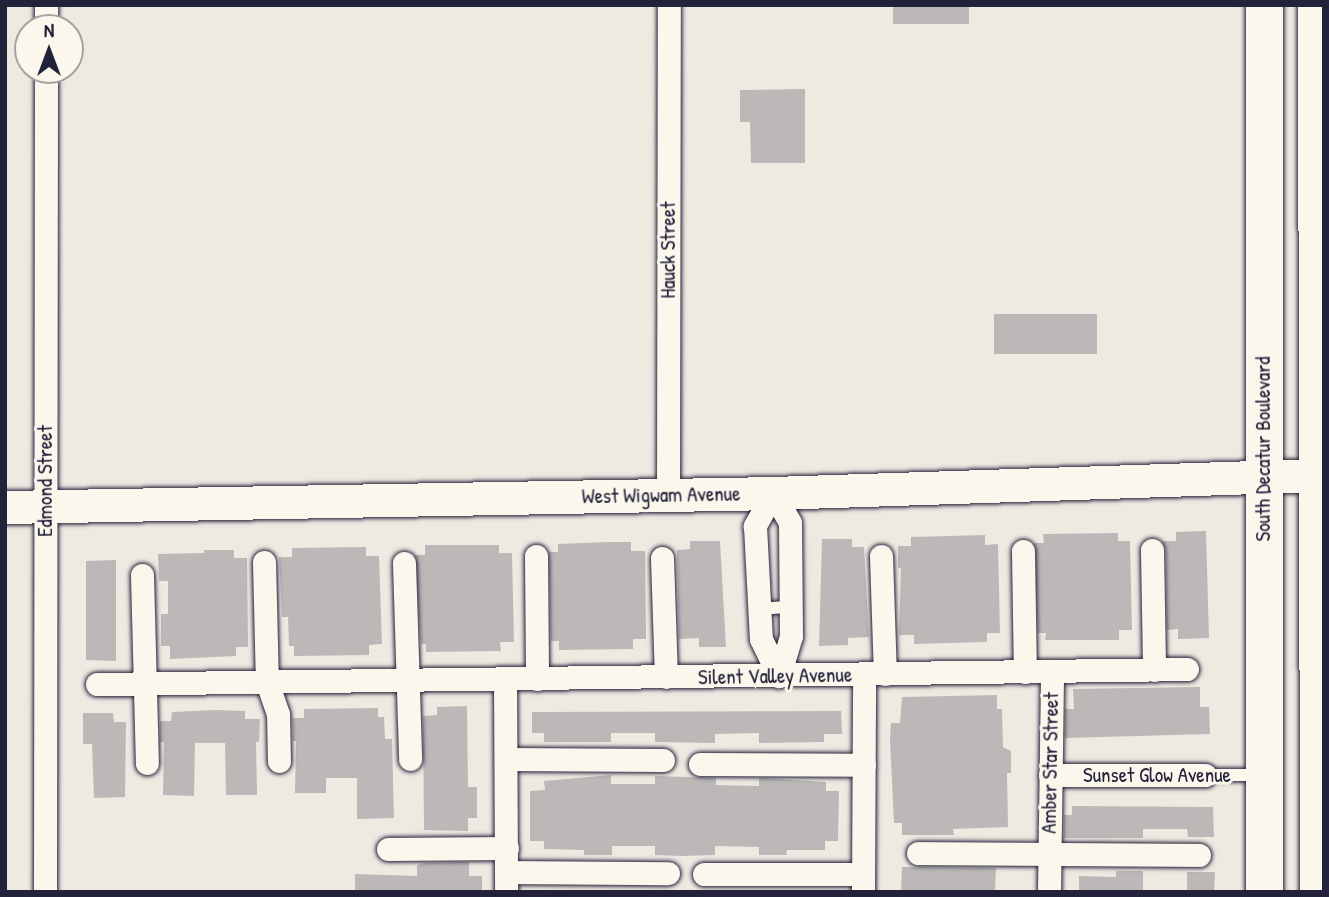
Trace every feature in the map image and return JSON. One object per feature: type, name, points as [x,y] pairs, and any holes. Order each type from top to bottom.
[{"type":"main road","name":"South Decatur Boulevard","points":[[1264,5],[1264,892]]},
{"type":"main road","points":[[1316,5],[1321,475],[1318,892]]},
{"type":"street","name":"Hauck Street","points":[[668,494],[669,5]]},
{"type":"street","name":"Edmond Street","points":[[45,892],[46,84]]},
{"type":"street","name":"West Wigwam Avenue","points":[[5,507],[773,493],[1321,475]]},
{"type":"street","points":[[773,493],[790,523],[791,636],[779,676]]},
{"type":"street","points":[[773,493],[755,526],[761,639],[779,676]]},
{"type":"street","points":[[1152,550],[1154,670]]},
{"type":"street","points":[[1023,551],[1025,672]]},
{"type":"street","points":[[536,556],[537,679]]},
{"type":"street","points":[[704,874],[863,883],[864,765],[875,674],[881,556]]},
{"type":"street","points":[[662,558],[666,677]]},
{"type":"street","points":[[264,562],[267,682],[278,714],[279,761]]},
{"type":"street","points":[[404,563],[405,680],[410,759]]},
{"type":"street","points":[[142,575],[147,763]]},
{"type":"street","name":"Silent Valley Avenue","points":[[97,684],[1186,669]]},
{"type":"street","name":"Amber Star Street","points":[[1049,892],[1052,671]]},
{"type":"street","points":[[505,679],[506,882],[668,873]]},
{"type":"street","points":[[506,759],[663,760]]},
{"type":"street","points":[[700,764],[864,765]]},
{"type":"street","name":"Sunset Glow Avenue","points":[[1050,775],[1205,775]]},
{"type":"street","points":[[388,849],[506,848]]},
{"type":"street","name":"Amber Star Street","points":[[918,853],[1199,855]]},
{"type":"lane","points":[[758,610],[790,607]]},
{"type":"lane","name":"Sunset Glow Avenue","points":[[1205,775],[1263,775]]},
{"type":"building","points":[[893,5],[969,5],[969,24],[893,24]]},
{"type":"building","points":[[805,89],[805,163],[751,163],[750,122],[740,122],[740,90]]},
{"type":"building","points":[[994,314],[1097,314],[1097,354],[994,354]]},
{"type":"building","points":[[1206,531],[1209,638],[1178,639],[1178,629],[1167,630],[1166,550],[1162,541],[1176,541],[1176,532]]},
{"type":"building","points":[[1118,533],[1118,541],[1130,541],[1132,630],[1119,630],[1119,640],[1045,640],[1046,633],[1038,633],[1034,543],[1044,543],[1043,534]]},
{"type":"building","points":[[985,535],[985,545],[998,544],[1000,633],[987,633],[987,642],[914,644],[914,635],[899,635],[901,568],[898,568],[898,546],[911,546],[911,537]]},
{"type":"building","points":[[822,539],[852,539],[852,547],[864,547],[869,637],[848,638],[848,645],[819,646]]},
{"type":"building","points":[[690,541],[720,541],[726,647],[699,647],[699,638],[679,639],[677,550],[690,549]]},
{"type":"building","points":[[631,542],[631,551],[645,551],[646,639],[633,639],[633,649],[559,650],[559,641],[551,641],[549,552],[558,552],[558,544]]},
{"type":"building","points":[[425,545],[499,545],[499,553],[512,553],[514,642],[500,642],[501,651],[426,652],[426,644],[421,644],[415,555],[425,555]]},
{"type":"building","points":[[366,547],[366,556],[379,556],[382,644],[369,645],[369,655],[294,656],[294,646],[289,646],[288,617],[282,617],[279,557],[292,557],[292,548]]},
{"type":"building","points":[[204,550],[234,550],[234,558],[247,558],[248,647],[236,647],[236,656],[170,659],[170,646],[161,646],[161,614],[168,614],[168,581],[159,581],[158,554],[204,553]]},
{"type":"building","points":[[116,560],[116,661],[86,660],[86,561]]},
{"type":"building","points":[[1200,687],[1200,707],[1209,707],[1210,734],[1065,738],[1065,709],[1074,709],[1073,689]]},
{"type":"building","points":[[997,695],[997,709],[1002,709],[1003,747],[1011,751],[1011,773],[1007,773],[1008,827],[953,829],[954,835],[902,835],[902,823],[894,823],[890,740],[891,723],[900,723],[902,697]]},
{"type":"building","points":[[467,706],[468,787],[477,787],[477,818],[468,818],[468,831],[424,830],[423,716],[437,715],[437,707]]},
{"type":"building","points":[[378,708],[378,717],[384,717],[385,739],[392,739],[394,818],[357,819],[357,778],[326,778],[326,793],[295,793],[296,741],[293,741],[292,718],[304,718],[304,709]]},
{"type":"building","points":[[245,711],[245,719],[260,719],[259,742],[256,742],[257,795],[226,795],[225,743],[195,743],[194,796],[163,795],[164,742],[160,742],[160,721],[171,721],[172,712]]},
{"type":"building","points":[[841,711],[842,734],[824,734],[824,742],[759,743],[759,733],[715,734],[715,743],[655,742],[655,733],[611,733],[611,742],[544,742],[544,733],[532,733],[532,712]]},
{"type":"building","points":[[83,713],[113,713],[114,722],[126,722],[125,797],[94,798],[92,744],[83,744]]},
{"type":"building","points":[[611,775],[611,784],[655,784],[655,776],[716,778],[716,785],[759,786],[759,778],[826,782],[826,791],[839,791],[838,841],[825,841],[825,850],[787,850],[786,855],[759,855],[759,847],[715,846],[715,855],[681,856],[655,855],[655,846],[612,846],[612,855],[584,855],[584,850],[544,849],[544,841],[530,841],[530,791],[545,790],[544,781]]},
{"type":"building","points":[[1072,806],[1213,807],[1214,837],[1188,837],[1187,829],[1143,829],[1143,838],[1064,838],[1064,815],[1072,815]]},
{"type":"building","points":[[469,862],[469,876],[482,876],[482,892],[355,892],[355,874],[417,876],[417,865],[424,863]]},
{"type":"building","points":[[902,867],[996,868],[995,892],[901,892]]},
{"type":"building","points":[[1116,871],[1143,871],[1143,892],[1079,892],[1079,876],[1116,877]]},
{"type":"building","points":[[1187,872],[1215,872],[1214,892],[1187,892]]}]
